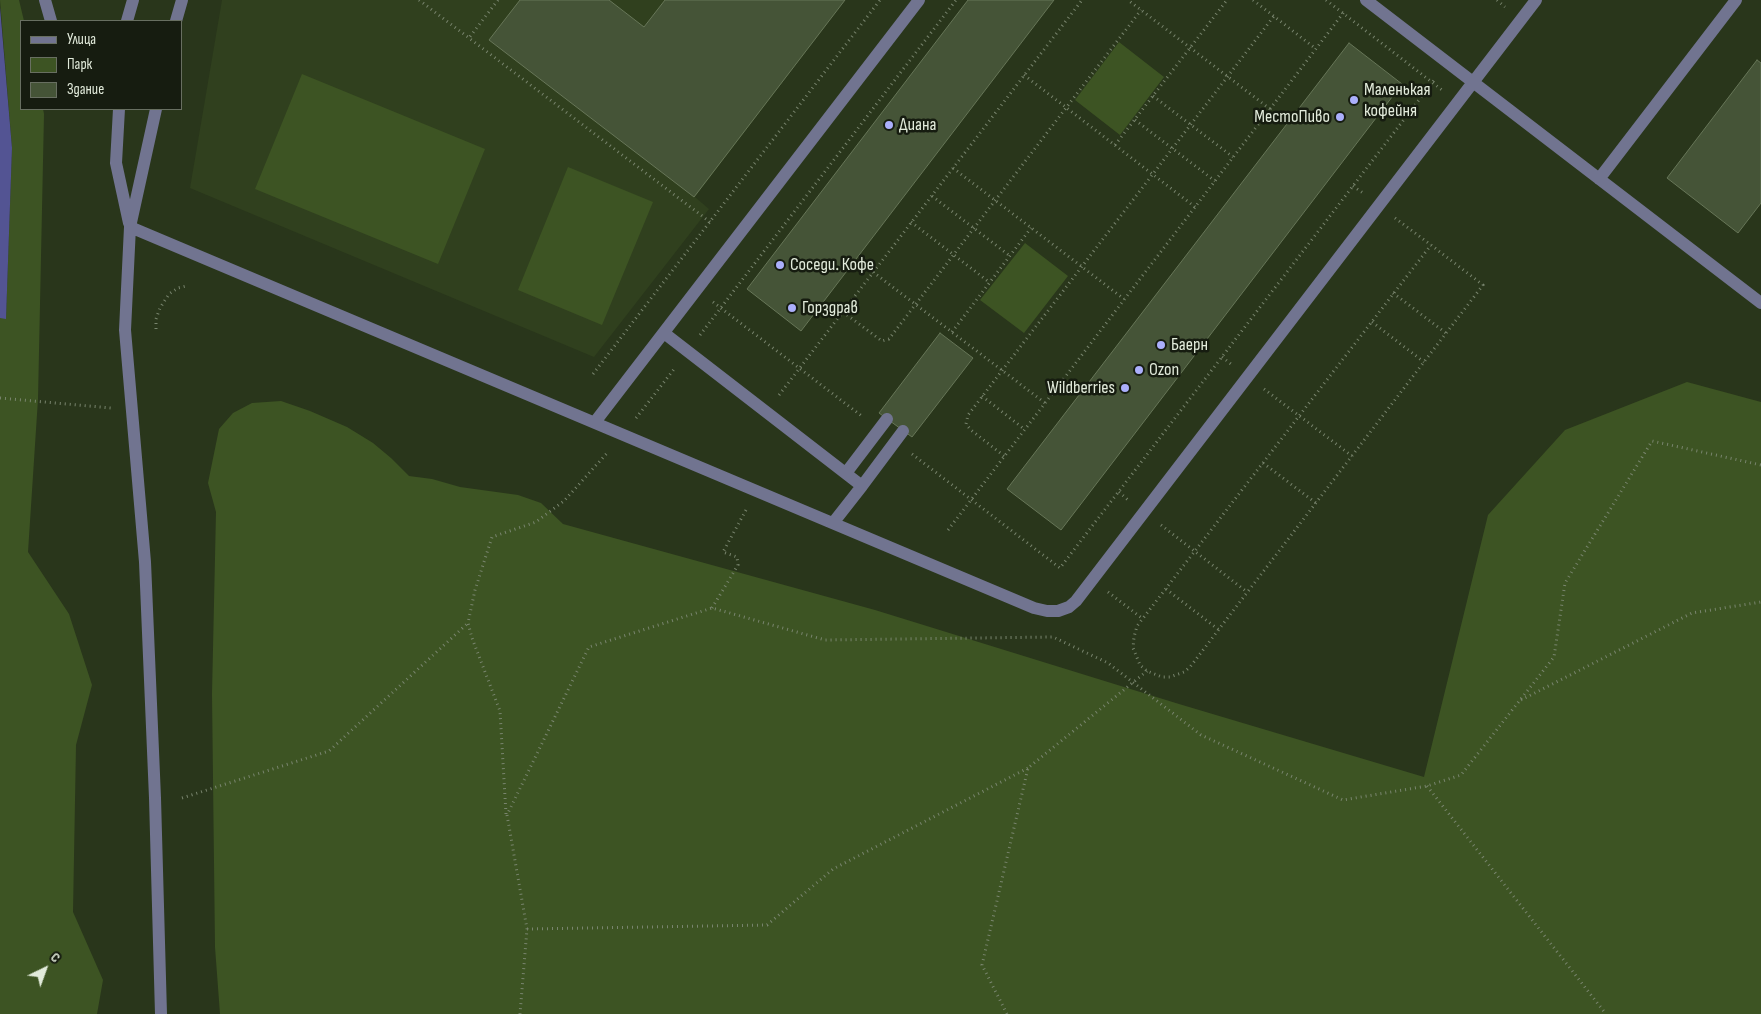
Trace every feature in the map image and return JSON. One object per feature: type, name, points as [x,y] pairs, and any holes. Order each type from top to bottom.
[{"type":"street","points":[[45,0],[51,20]]},
{"type":"street","points":[[127,20],[133,0]]},
{"type":"street","points":[[176,20],[182,0]]},
{"type":"street","points":[[595,422],[919,0]]},
{"type":"street","points":[[1366,0],[1761,303]]},
{"type":"street","points":[[130,227],[1034,608],[1058,611],[1069,607],[1076,600],[1536,0]]},
{"type":"street","points":[[1599,179],[1736,0]]},
{"type":"street","points":[[119,110],[116,163],[130,227]]},
{"type":"street","points":[[156,110],[130,227],[125,330],[145,562],[155,798],[161,1014]]},
{"type":"street","points":[[664,333],[862,486]]},
{"type":"street","points":[[846,473],[887,419]]},
{"type":"street","points":[[833,523],[904,431]]},
{"type":"path","points":[[420,0],[710,222]]},
{"type":"path","points":[[469,38],[498,0]]},
{"type":"path","points":[[593,374],[880,0]]},
{"type":"path","points":[[520,1014],[527,929],[506,815],[500,711],[468,623],[475,590],[492,537],[536,522],[564,501],[623,435],[956,0]]},
{"type":"path","points":[[766,412],[1082,0]]},
{"type":"path","points":[[1128,0],[1270,109]]},
{"type":"path","points":[[1115,145],[1227,0]]},
{"type":"path","points":[[1253,0],[1316,49]]},
{"type":"path","points":[[1326,0],[1458,102]]},
{"type":"path","points":[[948,530],[1348,7]]},
{"type":"path","points":[[843,312],[879,339],[886,341],[1140,10]]},
{"type":"path","points":[[1004,456],[971,430],[966,424],[968,415],[1274,16]]},
{"type":"path","points":[[1060,568],[1448,63]]},
{"type":"path","points":[[1024,75],[1195,206]]},
{"type":"path","points":[[1154,96],[1233,157]]},
{"type":"path","points":[[1135,120],[1215,181]]},
{"type":"path","points":[[953,168],[1124,299]]},
{"type":"path","points":[[1353,186],[1430,245],[1483,286],[1184,672],[1170,677],[1162,677],[1147,671],[1140,665],[1133,648],[1138,626],[1430,245]]},
{"type":"path","points":[[932,196],[1010,256]]},
{"type":"path","points":[[911,222],[989,282]]},
{"type":"path","points":[[952,332],[1031,228]]},
{"type":"path","points":[[874,272],[1045,403]]},
{"type":"path","points":[[156,330],[156,319],[160,308],[169,294],[178,288],[186,286]]},
{"type":"path","points":[[1394,293],[1446,334]]},
{"type":"path","points":[[1372,322],[1424,362]]},
{"type":"path","points":[[1222,357],[1352,456]]},
{"type":"path","points":[[982,396],[1024,429]]},
{"type":"path","points":[[0,398],[132,410]]},
{"type":"path","points":[[506,815],[589,647],[712,608],[825,640],[1052,637],[1108,663],[1201,735],[1343,800],[1427,786],[1461,775],[1554,657],[1566,583],[1652,441],[1761,465]]},
{"type":"path","points":[[1263,463],[1316,503]]},
{"type":"path","points":[[712,608],[738,565],[737,557],[723,552],[757,491]]},
{"type":"path","points":[[1119,492],[1247,592]]},
{"type":"path","points":[[1166,589],[1218,630]]},
{"type":"path","points":[[1520,701],[1692,612],[1761,602]]},
{"type":"path","points":[[182,798],[329,751],[468,623]]},
{"type":"path","points":[[527,929],[767,925],[833,869],[1028,768],[1147,671]]},
{"type":"path","points":[[1007,1014],[982,965],[1028,768]]},
{"type":"path","points":[[1427,786],[1606,1014]]},
{"type":"shaded area","points":[[222,0],[845,0],[695,197],[709,209],[594,357],[190,188]]},
{"type":"shaded area","points":[[0,7],[12,148],[6,319],[0,318]]},
{"type":"green space","points":[[0,0],[19,0],[24,20],[20,20],[20,110],[43,110],[44,114],[38,399],[28,552],[69,614],[92,685],[76,745],[73,912],[103,980],[97,1014],[0,1014],[0,318],[6,318],[12,148]]},
{"type":"green space","points":[[1119,42],[1164,77],[1120,135],[1075,100]]},
{"type":"green space","points":[[302,74],[485,149],[438,264],[255,189]]},
{"type":"green space","points":[[568,167],[653,202],[602,325],[518,290]]},
{"type":"green space","points":[[1025,243],[1068,276],[1024,333],[980,300]]},
{"type":"green space","points":[[1687,382],[1761,402],[1761,1014],[220,1014],[215,947],[212,694],[216,512],[208,483],[219,429],[233,413],[252,403],[281,401],[347,427],[373,443],[409,476],[432,479],[460,487],[518,495],[541,503],[563,524],[875,610],[1424,777],[1488,515],[1565,430]]},
{"type":"building","points":[[520,0],[609,0],[644,27],[665,0],[845,0],[694,197],[489,40]]},
{"type":"building","points":[[968,0],[1054,0],[801,331],[747,289]]},
{"type":"building","points":[[1349,43],[1402,84],[1061,530],[1007,489]]},
{"type":"building","points":[[1757,60],[1761,63],[1761,203],[1738,233],[1667,178]]},
{"type":"building","points":[[940,333],[973,358],[912,437],[879,413]]},
{"type":"place","name":"Маленькая кофейня","points":[[1354,100]]},
{"type":"place","name":"МестоПиво","points":[[1340,117]]},
{"type":"place","name":"Диана","points":[[889,125]]},
{"type":"place","name":"Соседи. Кофе","points":[[780,265]]},
{"type":"place","name":"Горздрав","points":[[792,308]]},
{"type":"place","name":"Баерн","points":[[1161,345]]},
{"type":"place","name":"Ozon","points":[[1139,370]]},
{"type":"place","name":"Wildberries","points":[[1125,388]]}]
